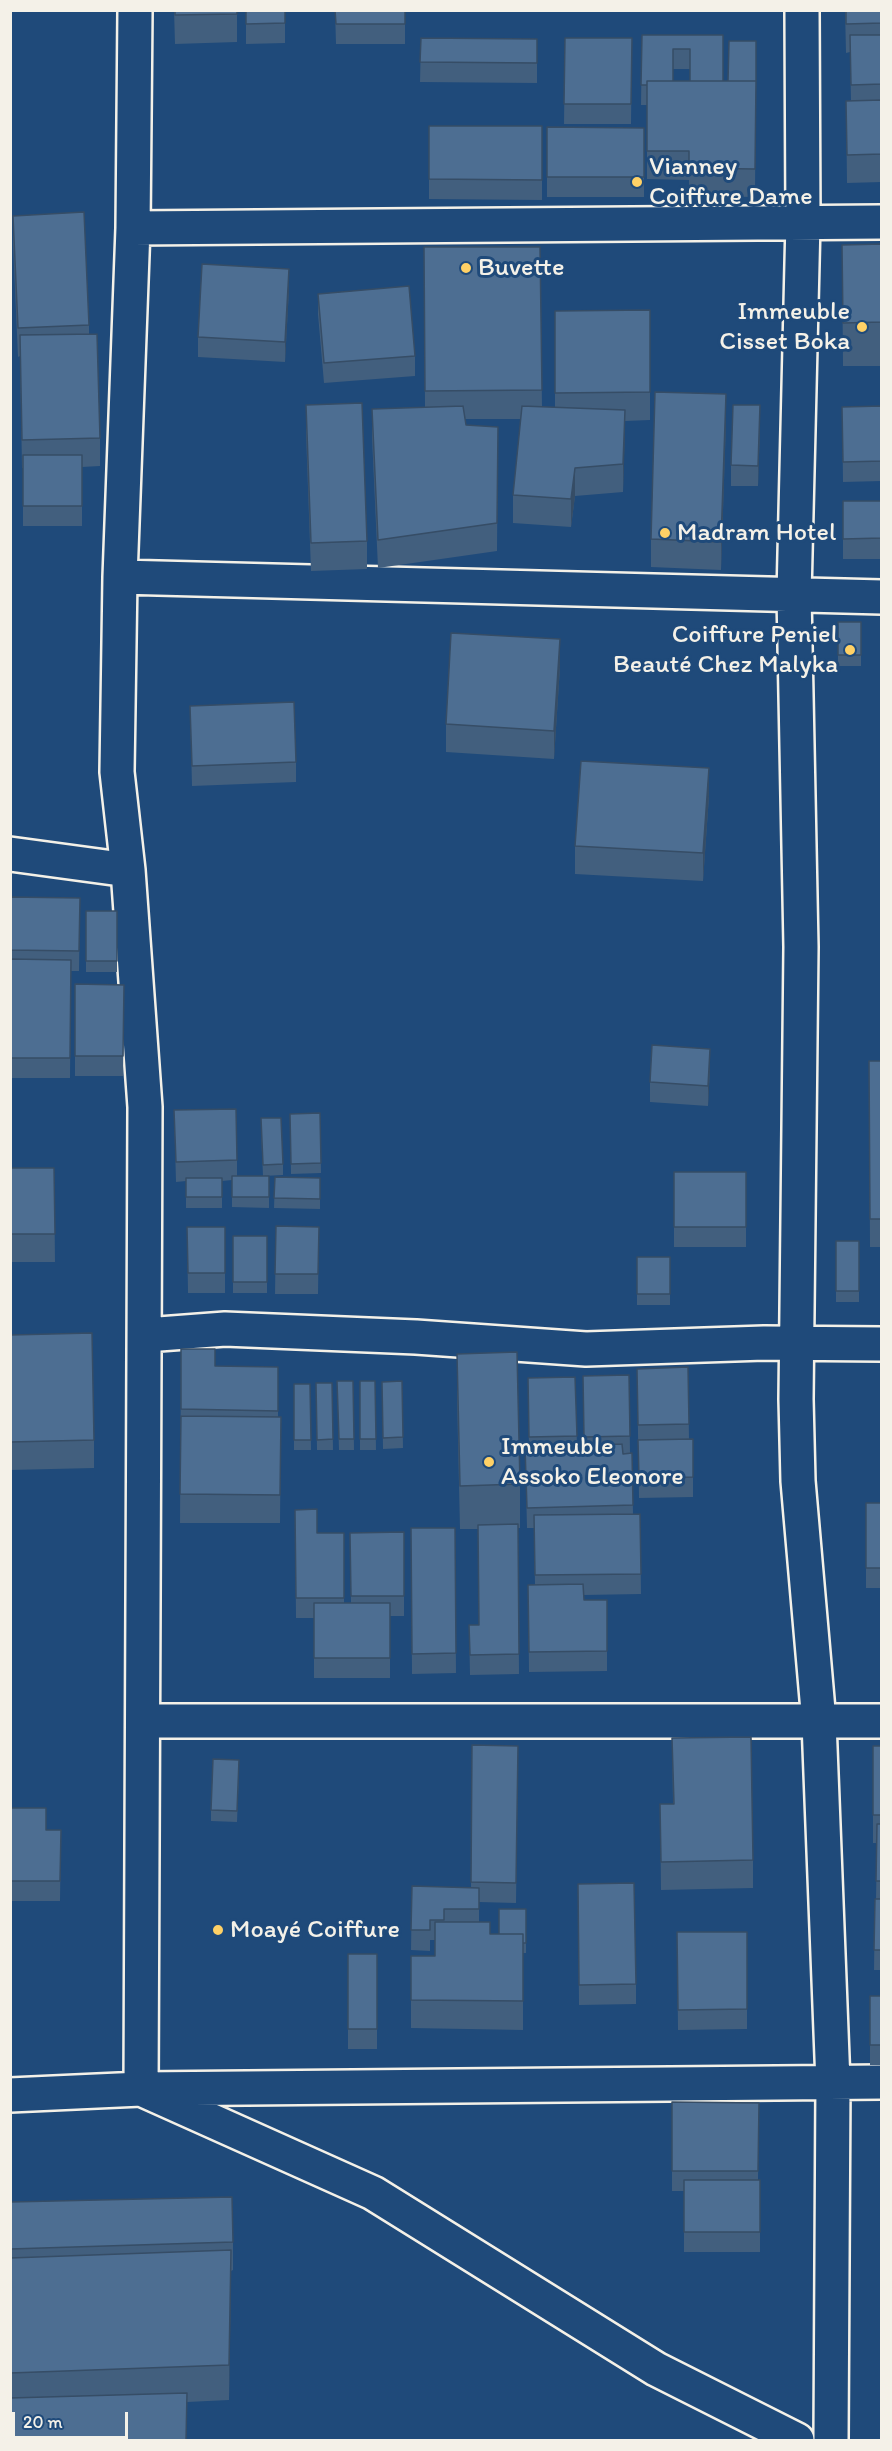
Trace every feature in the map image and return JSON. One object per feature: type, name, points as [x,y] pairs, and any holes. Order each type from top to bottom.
[{"type":"street","points":[[135,10],[133,228],[120,577],[117,772],[128,870],[145,1107],[146,1335],[141,2089]]},
{"type":"street","points":[[802,10],[803,222],[794,595],[801,947],[796,1343],[798,1481],[819,1722],[833,2083],[831,2440]]},
{"type":"street","points":[[133,228],[882,222]]},
{"type":"street","points":[[120,577],[882,597]]},
{"type":"street","points":[[10,854],[128,870]]},
{"type":"street","points":[[146,1335],[225,1329],[416,1337],[586,1349],[796,1343],[882,1344]]},
{"type":"street","points":[[144,1721],[882,1721]]},
{"type":"street","points":[[10,2095],[141,2089],[882,2082]]},
{"type":"street","points":[[141,2089],[373,2193],[656,2369],[797,2440]]},
{"type":"building","points":[[175,10],[237,10],[237,14],[175,15]]},
{"type":"building","points":[[246,10],[285,10],[285,23],[246,24]]},
{"type":"building","points":[[335,10],[405,10],[405,24],[336,24]]},
{"type":"building","points":[[846,10],[882,10],[882,23],[846,24]]},
{"type":"building","points":[[642,35],[723,35],[723,81],[690,81],[690,49],[673,49],[673,81],[647,81],[647,85],[641,85]]},
{"type":"building","points":[[850,35],[882,35],[882,84],[851,85]]},
{"type":"building","points":[[421,38],[537,39],[537,63],[420,62]]},
{"type":"building","points":[[565,38],[632,38],[631,104],[564,104]]},
{"type":"building","points":[[729,41],[756,41],[756,81],[728,81]]},
{"type":"building","points":[[647,81],[756,81],[755,169],[689,168],[689,151],[647,151]]},
{"type":"building","points":[[882,100],[882,154],[847,155],[846,101]]},
{"type":"building","points":[[429,126],[542,126],[542,180],[429,179]]},
{"type":"building","points":[[547,127],[644,128],[644,177],[547,177]]},
{"type":"building","points":[[84,212],[89,325],[18,328],[13,216]]},
{"type":"building","points":[[882,244],[882,322],[843,323],[842,245]]},
{"type":"building","points":[[424,247],[540,247],[542,390],[425,391]]},
{"type":"building","points":[[202,264],[289,269],[285,342],[198,337]]},
{"type":"building","points":[[409,286],[415,356],[324,363],[318,294]]},
{"type":"building","points":[[650,310],[650,392],[555,393],[555,311]]},
{"type":"building","points":[[97,334],[100,438],[22,440],[20,335]]},
{"type":"building","points":[[655,392],[726,394],[721,542],[651,539]]},
{"type":"building","points":[[362,403],[367,541],[311,543],[306,405]]},
{"type":"building","points":[[733,405],[760,405],[758,466],[731,465]]},
{"type":"building","points":[[463,406],[466,425],[498,427],[497,523],[378,540],[372,409]]},
{"type":"building","points":[[522,406],[625,410],[623,464],[575,468],[571,499],[513,495]]},
{"type":"building","points":[[882,406],[882,461],[843,462],[842,407]]},
{"type":"building","points":[[23,455],[82,455],[82,506],[23,506]]},
{"type":"building","points":[[843,501],[882,501],[882,538],[843,539]]},
{"type":"building","points":[[838,622],[861,622],[861,655],[838,655]]},
{"type":"building","points":[[451,633],[560,639],[554,731],[446,724]]},
{"type":"building","points":[[294,702],[296,762],[192,766],[190,706]]},
{"type":"building","points":[[581,761],[709,768],[703,853],[575,846]]},
{"type":"building","points":[[10,897],[80,898],[79,951],[10,950]]},
{"type":"building","points":[[86,911],[117,911],[117,961],[86,961]]},
{"type":"building","points":[[10,959],[71,960],[70,1058],[10,1058]]},
{"type":"building","points":[[75,984],[124,985],[123,1056],[75,1056]]},
{"type":"building","points":[[652,1045],[710,1049],[708,1086],[650,1082]]},
{"type":"building","points":[[869,1061],[882,1061],[882,1219],[870,1219]]},
{"type":"building","points":[[236,1109],[237,1160],[176,1162],[174,1110]]},
{"type":"building","points":[[320,1113],[321,1163],[291,1164],[290,1114]]},
{"type":"building","points":[[261,1118],[281,1118],[283,1164],[263,1165]]},
{"type":"building","points":[[10,1168],[54,1168],[55,1234],[10,1234]]},
{"type":"building","points":[[674,1172],[746,1172],[746,1227],[674,1227]]},
{"type":"building","points":[[232,1176],[269,1176],[269,1197],[232,1197]]},
{"type":"building","points":[[275,1177],[320,1178],[320,1199],[274,1198]]},
{"type":"building","points":[[186,1178],[222,1178],[222,1197],[186,1197]]},
{"type":"building","points":[[276,1226],[319,1227],[318,1274],[275,1274]]},
{"type":"building","points":[[187,1227],[225,1227],[225,1273],[188,1273]]},
{"type":"building","points":[[233,1236],[267,1236],[267,1282],[233,1282]]},
{"type":"building","points":[[836,1241],[859,1241],[859,1291],[836,1291]]},
{"type":"building","points":[[637,1257],[670,1257],[670,1294],[637,1294]]},
{"type":"building","points":[[92,1333],[94,1440],[10,1442],[10,1335]]},
{"type":"building","points":[[181,1349],[215,1349],[215,1366],[278,1367],[278,1411],[181,1409]]},
{"type":"building","name":"Immeuble Assoko Eleonore","points":[[517,1352],[520,1484],[460,1486],[457,1354]]},
{"type":"building","points":[[688,1367],[689,1424],[638,1425],[637,1369]]},
{"type":"building","points":[[629,1375],[630,1436],[584,1437],[583,1376]]},
{"type":"building","points":[[575,1377],[577,1436],[529,1437],[528,1378]]},
{"type":"building","points":[[337,1381],[353,1381],[354,1439],[339,1439]]},
{"type":"building","points":[[360,1381],[375,1381],[376,1439],[360,1439]]},
{"type":"building","points":[[402,1381],[403,1437],[383,1438],[382,1382]]},
{"type":"building","points":[[316,1383],[332,1383],[333,1439],[317,1440]]},
{"type":"building","points":[[294,1384],[310,1384],[311,1440],[294,1440]]},
{"type":"building","points":[[181,1416],[281,1417],[280,1495],[180,1494]]},
{"type":"building","points":[[693,1439],[693,1477],[639,1478],[638,1440]]},
{"type":"building","points":[[622,1444],[623,1454],[632,1453],[633,1505],[527,1508],[525,1447]]},
{"type":"building","points":[[866,1503],[882,1503],[882,1568],[866,1568]]},
{"type":"building","points":[[317,1509],[317,1533],[344,1533],[344,1598],[296,1598],[295,1510]]},
{"type":"building","points":[[640,1514],[641,1574],[535,1575],[534,1515]]},
{"type":"building","points":[[518,1524],[519,1654],[470,1655],[469,1625],[479,1625],[478,1525]]},
{"type":"building","points":[[411,1528],[455,1528],[456,1653],[412,1654]]},
{"type":"building","points":[[404,1532],[404,1596],[351,1596],[350,1533]]},
{"type":"building","points":[[583,1584],[584,1600],[607,1600],[607,1651],[529,1652],[528,1585]]},
{"type":"building","points":[[314,1603],[390,1603],[390,1658],[314,1658]]},
{"type":"building","points":[[751,1737],[753,1860],[661,1862],[660,1804],[674,1804],[672,1738]]},
{"type":"building","points":[[472,1745],[518,1746],[516,1883],[471,1882]]},
{"type":"building","points":[[873,1746],[882,1746],[882,1815],[873,1815]]},
{"type":"building","points":[[213,1759],[239,1760],[237,1811],[211,1810]]},
{"type":"building","points":[[10,1808],[46,1808],[46,1830],[61,1830],[60,1881],[10,1881]]},
{"type":"building","points":[[877,1824],[882,1824],[882,1881],[876,1881]]},
{"type":"building","points":[[634,1883],[636,1984],[579,1985],[578,1884]]},
{"type":"building","points":[[412,1886],[479,1888],[479,1909],[444,1909],[444,1920],[430,1920],[430,1930],[411,1930]]},
{"type":"building","points":[[875,1899],[882,1899],[882,1950],[874,1950]]},
{"type":"building","points":[[499,1909],[526,1909],[526,1943],[523,1943],[523,1934],[499,1934]]},
{"type":"building","points":[[435,1922],[490,1922],[490,1934],[523,1934],[523,2001],[411,2000],[411,1956],[435,1956]]},
{"type":"building","points":[[677,1932],[747,1932],[747,2009],[678,2010]]},
{"type":"building","points":[[348,1954],[377,1954],[377,2029],[348,2029]]},
{"type":"building","points":[[870,1996],[882,1996],[882,2045],[870,2045]]},
{"type":"building","points":[[672,2102],[759,2103],[758,2171],[672,2171]]},
{"type":"building","points":[[684,2180],[760,2180],[760,2232],[684,2232]]},
{"type":"building","points":[[232,2197],[233,2242],[10,2249],[10,2202]]},
{"type":"building","points":[[231,2250],[229,2365],[10,2373],[10,2258]]},
{"type":"building","points":[[187,2393],[186,2440],[10,2440],[10,2398]]},
{"type":"place","name":"Vianney Coiffure Dame","points":[[637,182]]},
{"type":"place","name":"Buvette","points":[[466,268]]},
{"type":"place","name":"Immeuble Cisset Boka","points":[[862,327]]},
{"type":"place","name":"Madram Hotel","points":[[665,533]]},
{"type":"place","name":"Coiffure Peniel Beauté Chez Malyka","points":[[850,650]]},
{"type":"place","name":"Immeuble Assoko Eleonore","points":[[489,1462]]},
{"type":"place","name":"Moayé Coiffure","points":[[218,1930]]}]
